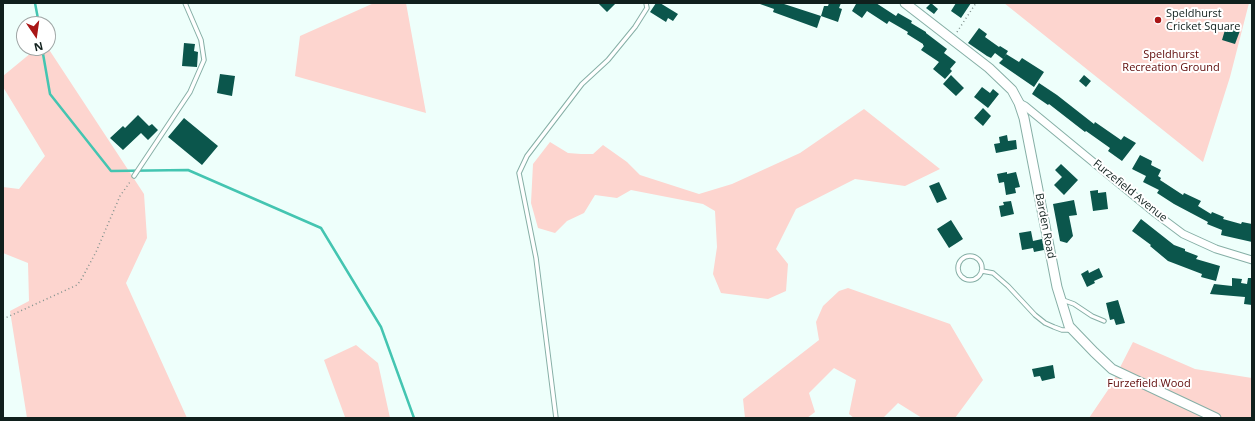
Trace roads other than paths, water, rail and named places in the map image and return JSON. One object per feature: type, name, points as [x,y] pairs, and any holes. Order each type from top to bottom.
[{"type":"street","name":"Barden Road","points":[[905,3],[989,68],[1012,90],[1019,103],[1024,118],[1057,287],[1069,326],[1112,369],[1216,418]]},
{"type":"street","name":"Furzefield Avenue","points":[[1019,103],[1025,106],[1155,213],[1183,234],[1216,249],[1252,260]]},
{"type":"lane","points":[[134,176],[190,92],[204,60],[201,40],[185,3]]},
{"type":"lane","points":[[556,418],[536,258],[519,173],[527,156],[582,84],[608,60],[635,27],[646,8],[646,3]]},
{"type":"lane","points":[[972,255],[979,259],[982,266],[982,271],[978,277],[966,280],[958,271],[958,263],[964,257],[972,255]]},
{"type":"lane","points":[[982,271],[993,273],[1003,281],[1034,315],[1045,323],[1054,328],[1072,330]]},
{"type":"lane","points":[[1062,300],[1074,304],[1104,322]]},
{"type":"waterway","points":[[35,3],[37,16]]},
{"type":"waterway","points":[[43,56],[50,94],[111,171],[188,170],[321,228],[381,327],[414,418]]},
{"type":"place","name":"Speldhurst Cricket Square","points":[[1158,20]]},
{"type":"park label","name":"Speldhurst Recreation Ground","points":[[1171,61]]},
{"type":"park label","name":"Furzefield Wood","points":[[1149,384]]}]
